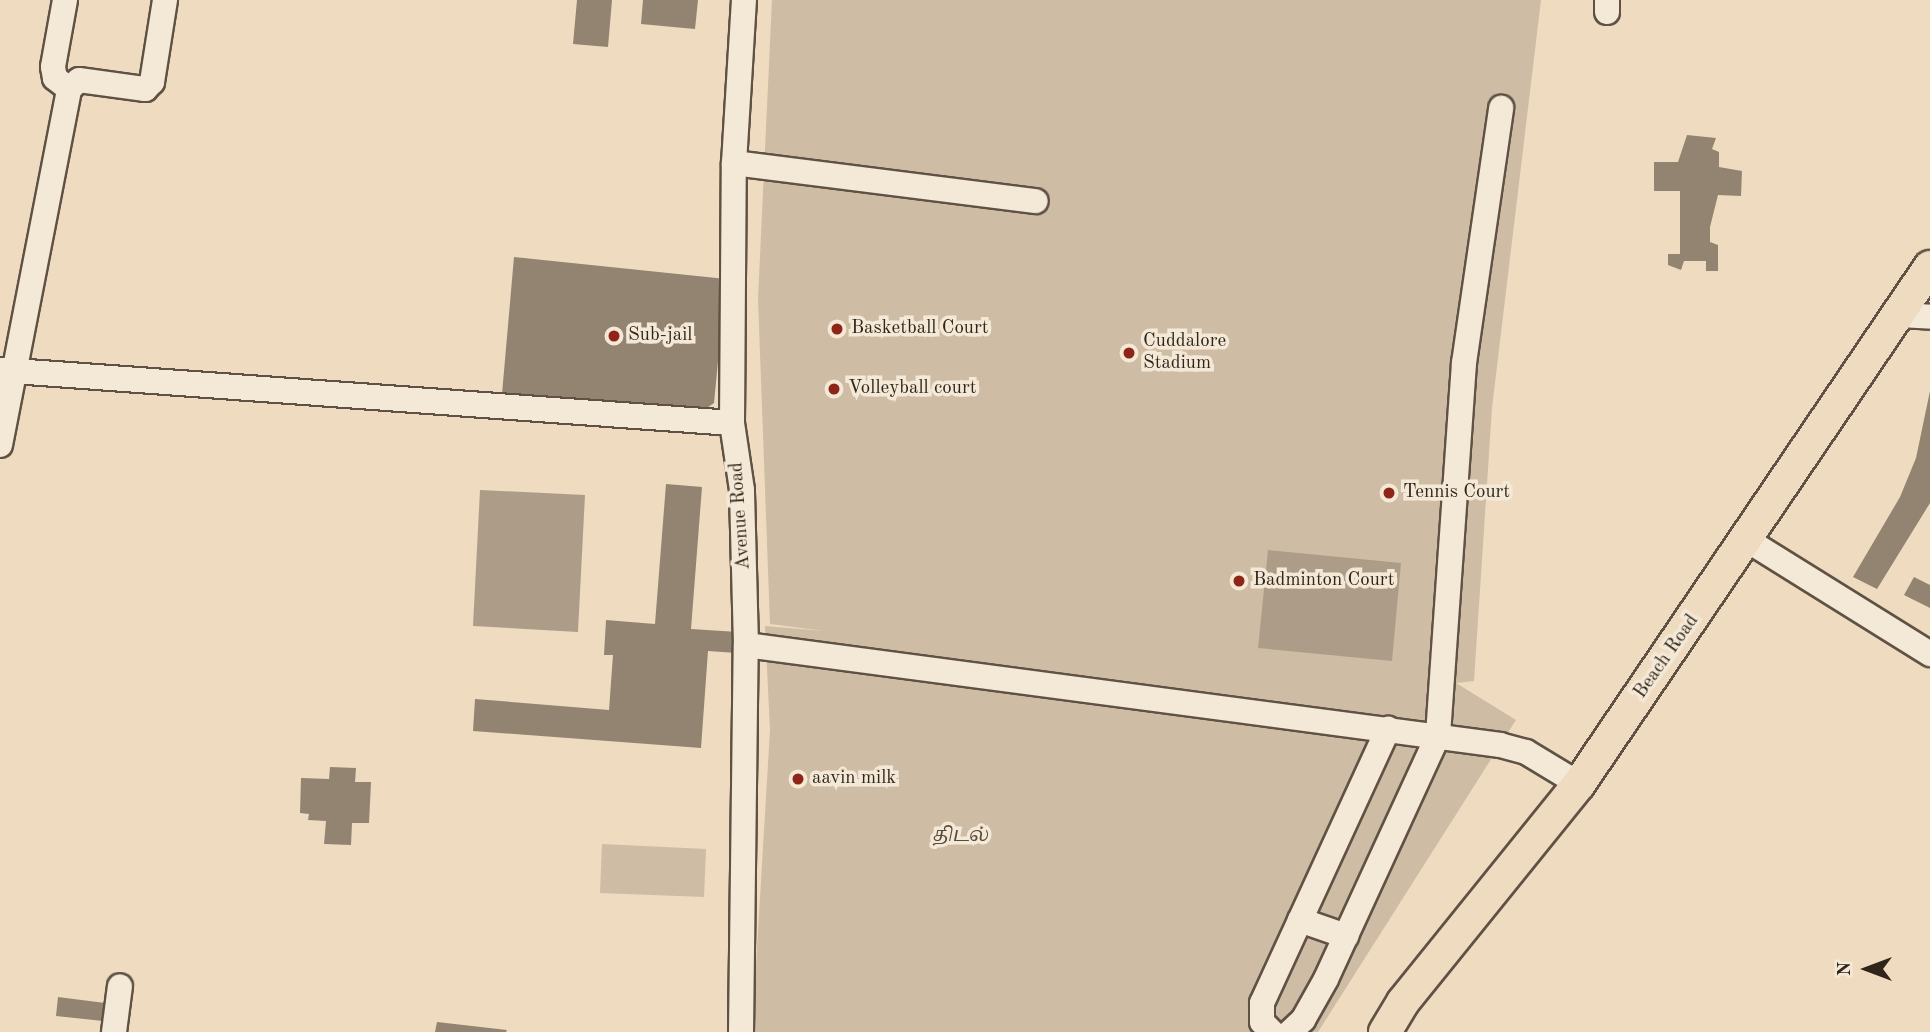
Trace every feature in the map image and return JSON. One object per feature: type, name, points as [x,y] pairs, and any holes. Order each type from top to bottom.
[{"type":"main road","name":"Beach Road","points":[[1385,1032],[1403,1002],[1579,784],[1930,267]]},
{"type":"street","points":[[65,0],[53,67],[55,78],[69,89]]},
{"type":"street","points":[[0,445],[4,366],[69,89],[79,80],[145,89],[152,82],[165,0]]},
{"type":"street","name":"Avenue Road","points":[[741,1032],[746,645],[742,490],[732,423],[734,163],[744,0]]},
{"type":"street","points":[[1290,1032],[1303,1020],[1346,936],[1438,736],[1464,363],[1501,108]]},
{"type":"street","points":[[734,163],[1036,201]]},
{"type":"street","points":[[1898,316],[1930,317]]},
{"type":"street","points":[[4,366],[732,423]]},
{"type":"street","points":[[1747,540],[1930,654]]},
{"type":"street","points":[[746,645],[1438,736],[1526,752],[1579,784]]},
{"type":"street","points":[[1272,1032],[1262,1022],[1262,1003],[1388,729]]},
{"type":"street","points":[[1300,920],[1346,936]]},
{"type":"street","points":[[114,1032],[120,986]]},
{"type":"green space","name":"Cuddalore Stadium","points":[[772,0],[1541,0],[1492,408],[1474,681],[1456,683],[1516,720],[1318,1032],[752,1032],[770,730],[765,626],[824,631],[770,624],[758,299]]},
{"type":"green space","points":[[602,844],[706,849],[704,897],[600,893]]},
{"type":"shaded area","points":[[480,490],[585,495],[578,632],[473,626]]},
{"type":"shaded area","points":[[1268,550],[1401,563],[1392,661],[1258,648]]},
{"type":"building","points":[[577,0],[612,0],[608,47],[573,44]]},
{"type":"building","points":[[643,0],[698,0],[695,29],[641,24]]},
{"type":"building","points":[[1687,135],[1716,138],[1712,149],[1719,152],[1719,167],[1742,171],[1741,196],[1718,195],[1710,227],[1710,242],[1718,245],[1718,271],[1706,271],[1706,261],[1684,261],[1681,270],[1668,265],[1668,254],[1680,254],[1680,191],[1654,191],[1654,162],[1678,162]]},
{"type":"building","name":"Sub-jail","points":[[514,257],[726,279],[714,403],[701,412],[502,394]]},
{"type":"building","points":[[1930,391],[1930,503],[1877,589],[1853,577],[1900,497],[1916,458]]},
{"type":"building","points":[[666,484],[702,487],[691,629],[738,632],[737,653],[708,651],[701,748],[473,731],[475,699],[609,710],[613,655],[604,655],[606,620],[655,624]]},
{"type":"building","points":[[1914,577],[1930,585],[1930,608],[1904,595]]},
{"type":"building","points":[[330,767],[356,768],[355,782],[371,782],[369,823],[352,823],[351,845],[324,844],[326,821],[308,820],[309,814],[300,813],[301,778],[329,779]]},
{"type":"building","points":[[58,997],[105,1003],[103,1021],[56,1016]]},
{"type":"building","points":[[437,1022],[507,1030],[435,1032]]},
{"type":"place","name":"Basketball Court","points":[[837,329]]},
{"type":"place","name":"Sub-jail","points":[[614,336]]},
{"type":"place","name":"Cuddalore Stadium","points":[[1129,353]]},
{"type":"place","name":"Volleyball court","points":[[834,389]]},
{"type":"place","name":"Tennis Court","points":[[1389,493]]},
{"type":"place","name":"Badminton Court","points":[[1239,581]]},
{"type":"place","name":"aavin milk","points":[[798,779]]},
{"type":"park label","name":"திடல்","points":[[961,837]]}]
